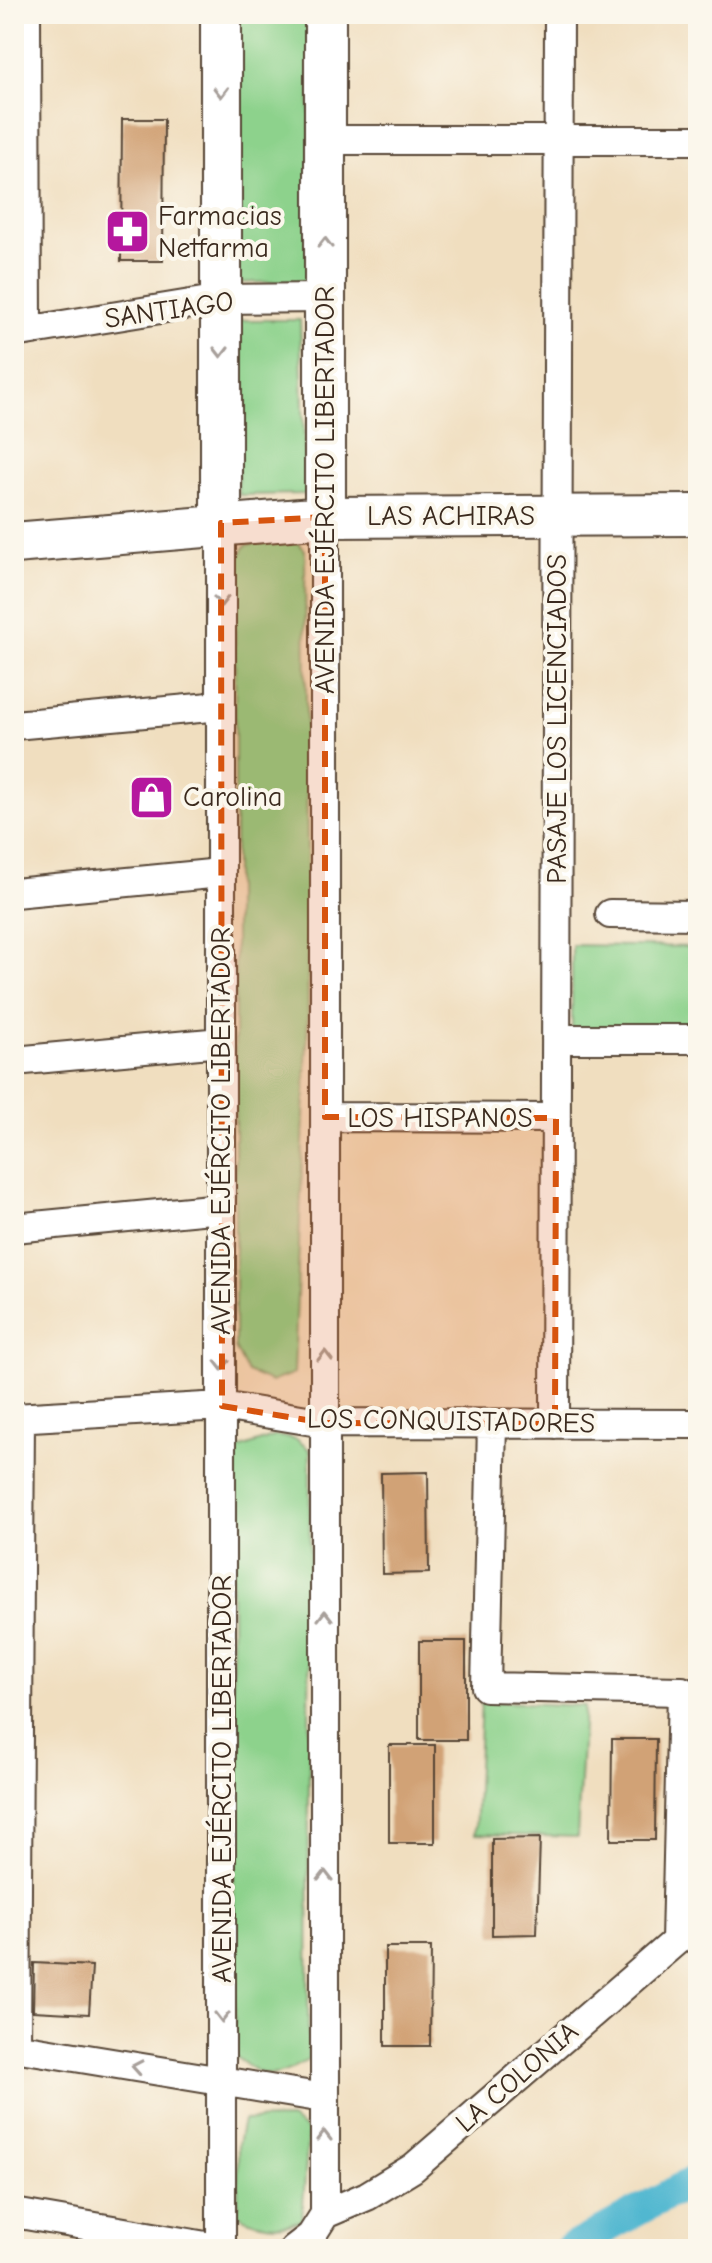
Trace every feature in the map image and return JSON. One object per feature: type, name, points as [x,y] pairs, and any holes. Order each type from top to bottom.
[{"type":"street","points":[[21,332],[26,14]]},
{"type":"street","name":"AVENIDA EJÉRCITO LIBERTADOR","points":[[221,14],[221,2249]]},
{"type":"street","name":"AVENIDA EJÉRCITO LIBERTADOR","points":[[325,14],[325,2214]]},
{"type":"street","name":"PASAJE LOS LICENCIADOS","points":[[555,1424],[559,14]]},
{"type":"street","points":[[325,140],[698,140]]},
{"type":"street","name":"SANTIAGO","points":[[21,332],[221,299],[325,298]]},
{"type":"street","name":"LAS ACHIRAS","points":[[14,543],[221,523],[325,517],[698,515]]},
{"type":"street","points":[[14,725],[221,706]]},
{"type":"street","points":[[14,893],[221,873]]},
{"type":"street","points":[[610,914],[698,915]]},
{"type":"street","points":[[556,1039],[698,1039]]},
{"type":"street","points":[[14,1061],[221,1042]]},
{"type":"street","name":"LOS HISPANOS","points":[[325,1117],[556,1118]]},
{"type":"street","points":[[14,1228],[221,1208]]},
{"type":"street","name":"LOS CONQUISTADORES","points":[[17,1417],[222,1406],[325,1423],[698,1424]]},
{"type":"street","points":[[17,1417],[15,2047],[324,2098]]},
{"type":"street","points":[[492,1424],[486,1687],[682,1691],[687,1931]]},
{"type":"street","name":"LA COLONIA","points":[[325,2214],[367,2196],[413,2168],[687,1931]]},
{"type":"street","points":[[14,2213],[221,2249]]},
{"type":"street","points":[[294,2249],[311,2236],[325,2214]]},
{"type":"highlighted area","points":[[325,517],[325,1117],[556,1118],[555,1424],[325,1423],[222,1406],[221,523]]},
{"type":"green space","points":[[236,14],[309,14],[311,281],[234,283]]},
{"type":"green space","points":[[238,320],[300,320],[306,494],[238,495]]},
{"type":"green space","points":[[294,538],[305,550],[308,1015],[294,1373],[271,1382],[247,1372],[235,1348],[235,564],[246,545]]},
{"type":"green space","points":[[572,945],[698,947],[698,1032],[572,1031]]},
{"type":"green space","points":[[275,1436],[296,1439],[310,1450],[308,2060],[287,2071],[270,2074],[255,2070],[235,2056],[231,1452]]},
{"type":"green space","points":[[481,1701],[584,1706],[577,1837],[475,1834]]},
{"type":"green space","points":[[290,2119],[308,2131],[302,2220],[270,2224],[245,2218],[238,2214],[238,2144],[243,2120]]},
{"type":"building","points":[[122,119],[164,119],[163,261],[121,261]]},
{"type":"building","name":"Carolina","points":[[162,782],[165,809],[142,812],[139,785]]},
{"type":"building","points":[[428,1472],[429,1573],[382,1574],[381,1473]]},
{"type":"building","points":[[419,1641],[466,1641],[466,1740],[419,1740]]},
{"type":"building","points":[[612,1739],[656,1739],[655,1840],[611,1840]]},
{"type":"building","points":[[389,1745],[435,1745],[435,1843],[389,1843]]},
{"type":"building","points":[[540,1838],[537,1934],[492,1935],[492,1839]]},
{"type":"building","points":[[385,1947],[431,1947],[430,2046],[385,2046]]},
{"type":"building","points":[[34,1963],[92,1966],[89,2014],[33,2011]]},
{"type":"waterway","points":[[569,2249],[698,2178]]},
{"type":"place","name":"Farmacias Netfarma","points":[[127,232]]},
{"type":"place","name":"Carolina","points":[[152,797]]}]
